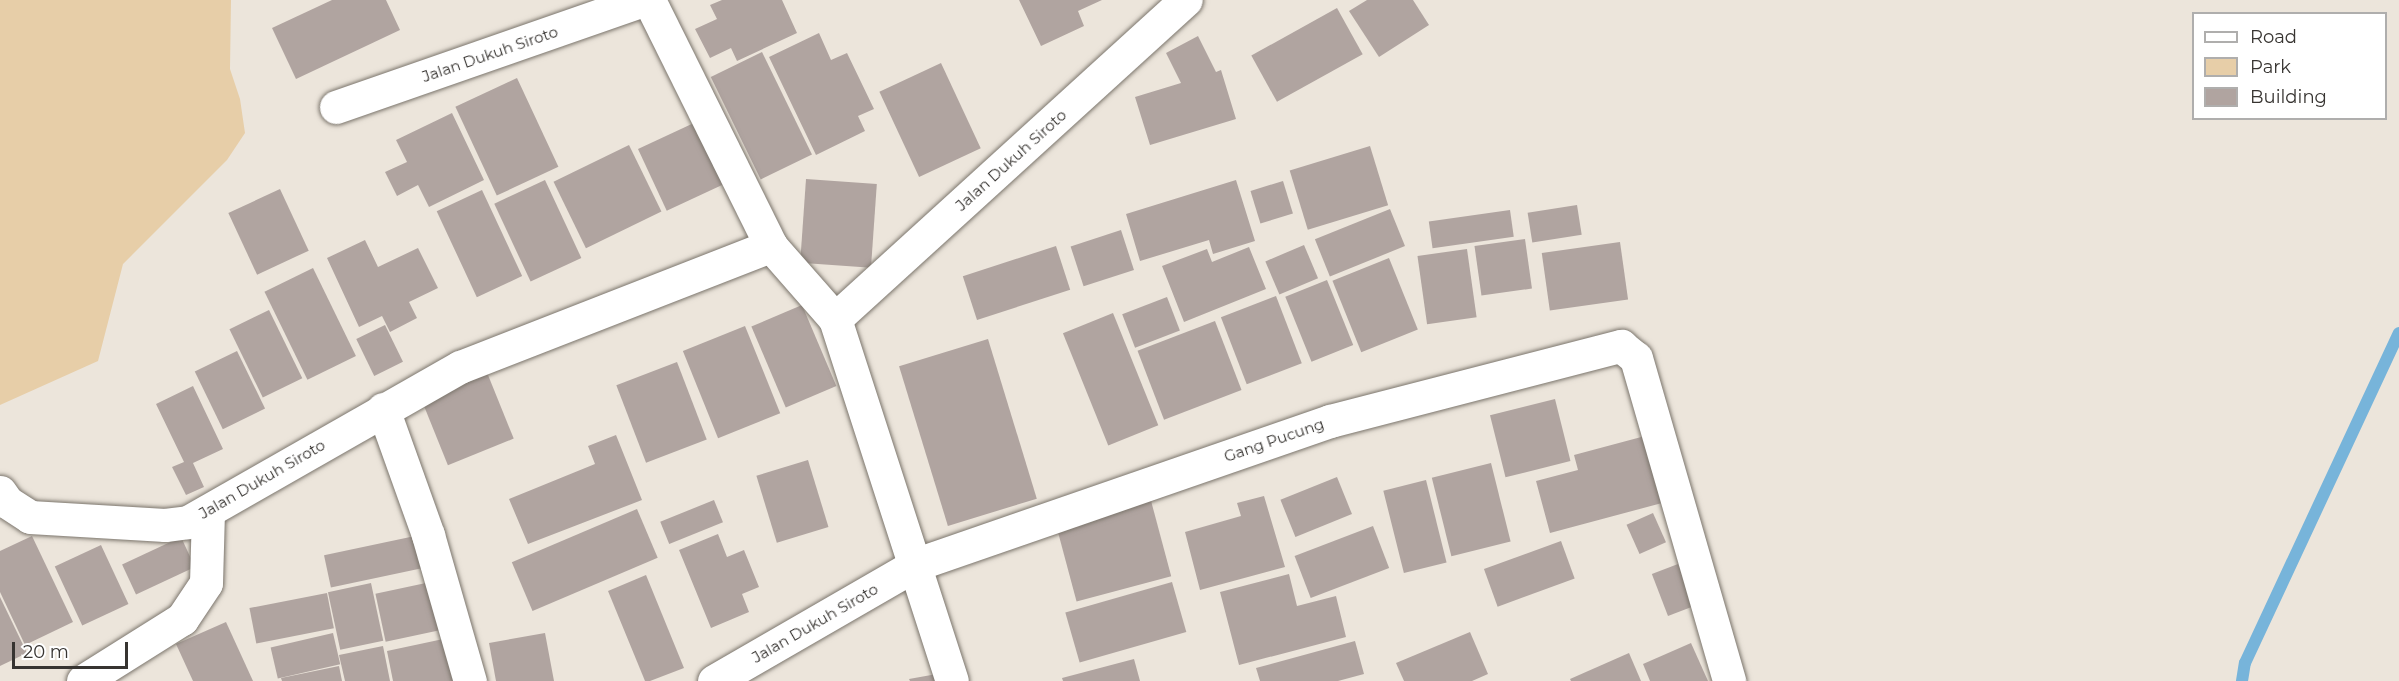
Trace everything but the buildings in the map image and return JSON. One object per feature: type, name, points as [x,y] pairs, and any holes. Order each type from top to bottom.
[{"type":"street","name":"Jalan Dukuh Siroto","points":[[336,107],[643,0]]},
{"type":"street","points":[[649,0],[771,246],[836,319],[952,681]]},
{"type":"street","name":"Jalan Dukuh Siroto","points":[[836,319],[1186,0]]},
{"type":"street","name":"Jalan Dukuh Siroto","points":[[0,492],[7,502],[30,517],[165,525],[188,522],[460,367],[771,246]]},
{"type":"street","name":"Gang Pucung","points":[[916,564],[1330,421],[1621,346],[1636,358],[1729,681]]},
{"type":"street","points":[[383,409],[428,535],[470,681]]},
{"type":"street","points":[[83,681],[182,619],[206,583],[208,512]]},
{"type":"street","name":"Jalan Dukuh Siroto","points":[[714,681],[916,564]]},
{"type":"green space","points":[[0,0],[231,0],[230,69],[240,99],[245,133],[227,160],[123,264],[98,361],[0,405]]},
{"type":"waterway","points":[[2242,681],[2245,663],[2399,333]]}]
